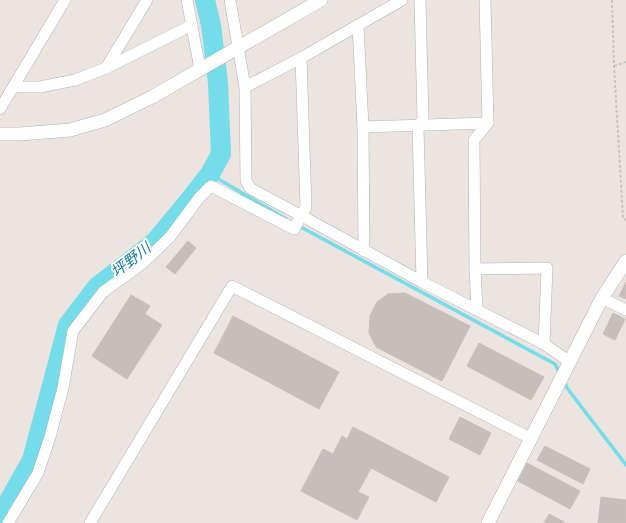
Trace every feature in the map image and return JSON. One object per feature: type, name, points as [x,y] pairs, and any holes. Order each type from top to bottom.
[{"type":"street","points":[[0,109],[65,0]]},
{"type":"street","points":[[106,68],[147,0]]},
{"type":"street","points":[[187,0],[192,25],[204,66]]},
{"type":"street","points":[[0,134],[70,130],[105,120],[152,97],[321,0]]},
{"type":"street","points":[[245,88],[301,58],[402,0]]},
{"type":"street","points":[[420,0],[423,120],[418,126],[422,282]]},
{"type":"street","points":[[477,310],[475,269],[474,140],[488,123],[484,0]]},
{"type":"street","points":[[231,1],[233,50],[245,88],[246,181],[251,189],[422,282],[544,344],[570,362]]},
{"type":"street","points":[[14,87],[40,87],[75,80],[106,68],[192,25]]},
{"type":"street","points":[[358,25],[363,127],[364,251]]},
{"type":"street","points":[[8,523],[38,474],[50,437],[62,388],[73,331],[103,292],[143,263],[170,237],[199,198],[211,186],[294,229],[306,207],[301,58]]},
{"type":"street","points":[[363,127],[488,123]]},
{"type":"street","points":[[488,523],[532,439],[602,298],[626,261]]},
{"type":"street","points":[[475,269],[547,268],[544,344]]},
{"type":"street","points":[[90,523],[232,286],[532,439]]},
{"type":"street","points":[[602,298],[626,310]]},
{"type":"path","points":[[612,0],[614,66],[623,218],[626,220]]},
{"type":"path","points":[[614,66],[626,62]]},
{"type":"building","points":[[188,241],[196,248],[175,274],[166,267]]},
{"type":"building","points":[[626,282],[626,299],[619,296]]},
{"type":"building","points":[[405,293],[470,326],[442,381],[376,347],[369,333],[370,316],[377,302],[388,294]]},
{"type":"building","points":[[131,295],[150,306],[145,314],[162,325],[127,379],[92,356]]},
{"type":"building","points":[[613,313],[625,319],[615,340],[603,334]]},
{"type":"building","points":[[233,316],[339,372],[319,409],[214,353]]},
{"type":"building","points":[[479,343],[544,377],[531,400],[467,366]]},
{"type":"building","points":[[460,417],[491,433],[480,455],[449,439]]},
{"type":"building","points":[[353,427],[449,477],[436,502],[371,468],[358,492],[369,497],[357,520],[301,491],[323,449],[333,454],[342,436],[347,439]]},
{"type":"building","points":[[545,446],[590,469],[583,484],[537,460]]},
{"type":"building","points":[[527,463],[580,491],[570,509],[518,481]]},
{"type":"building","points":[[601,497],[626,500],[626,523],[598,523]]},
{"type":"building","points":[[549,514],[564,522],[564,523],[544,523]]},
{"type":"waterway","name":"坪野川","points":[[0,517],[32,460],[68,325],[97,287],[155,242],[210,174],[221,154],[218,83],[211,25],[205,0]]},
{"type":"waterway","points":[[210,174],[286,219]]},
{"type":"waterway","points":[[297,225],[555,364],[560,374]]},
{"type":"waterway","points":[[564,381],[567,388],[626,465]]}]
